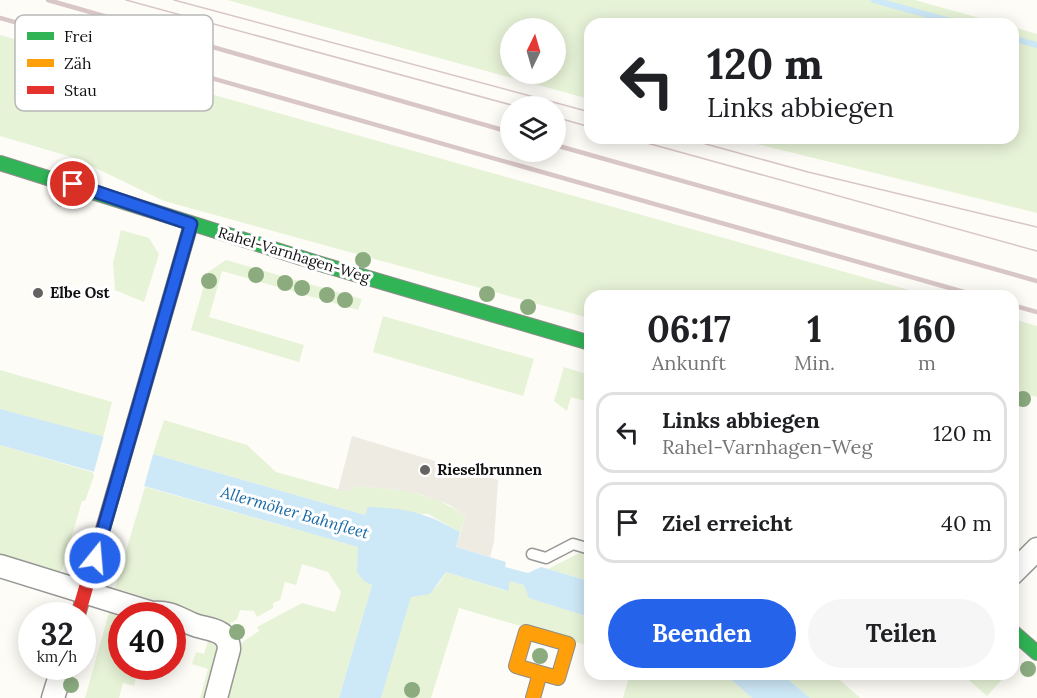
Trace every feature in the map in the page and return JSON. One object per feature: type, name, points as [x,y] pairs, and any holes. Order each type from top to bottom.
[{"type":"street","name":"Rahel-Varnhagen-Weg","points":[[0,163],[73,184],[191,224],[584,341]]},
{"type":"street","points":[[82,602],[191,224]]},
{"type":"street","points":[[1019,567],[1037,549]]},
{"type":"street","points":[[0,566],[152,613],[162,612],[182,617],[190,623],[220,633],[229,644],[229,649],[216,698]]},
{"type":"street","points":[[533,698],[553,678],[571,643],[524,629],[515,667],[553,678]]},
{"type":"street","points":[[1019,637],[1037,653]]},
{"type":"street","points":[[53,698],[59,680]]},
{"type":"lane","points":[[532,554],[546,558],[573,544],[584,547]]},
{"type":"green space","points":[[227,0],[915,0],[980,18],[584,18],[584,98],[534,84],[566,84],[566,18],[500,18],[500,75]]},
{"type":"green space","points":[[1019,29],[1037,34],[1037,213],[757,144],[1019,144]]},
{"type":"green space","points":[[0,35],[15,39],[15,111],[213,111],[213,95],[909,290],[584,290],[584,317],[164,201],[75,158],[0,136]]},
{"type":"green space","points":[[121,230],[149,238],[159,254],[144,302],[115,290],[113,263]]},
{"type":"green space","points":[[226,260],[362,299],[358,310],[222,271],[209,317],[304,345],[299,362],[191,330],[208,272]]},
{"type":"green space","points":[[383,316],[534,359],[523,396],[373,352]]},
{"type":"green space","points":[[1019,321],[1037,326],[1037,397],[1019,392]]},
{"type":"green space","points":[[564,367],[584,373],[584,401],[571,397],[567,411],[554,401]]},
{"type":"green space","points":[[0,370],[112,402],[103,438],[0,409]]},
{"type":"green space","points":[[164,420],[247,445],[276,472],[348,492],[356,486],[399,490],[427,497],[453,508],[465,517],[460,532],[428,514],[365,515],[153,454]]},
{"type":"green space","points":[[0,445],[95,473],[85,501],[82,501],[62,570],[57,573],[0,556]]},
{"type":"green space","points":[[145,487],[359,547],[357,572],[372,585],[339,698],[224,698],[241,643],[259,631],[257,627],[302,603],[335,612],[341,592],[328,572],[302,564],[296,585],[285,582],[280,600],[273,603],[273,608],[257,617],[254,611],[240,610],[237,619],[230,624],[186,610],[186,602],[160,602],[115,588]]},
{"type":"green space","points":[[584,551],[584,580],[548,569]]},
{"type":"green space","points":[[446,572],[507,591],[510,581],[525,585],[530,598],[584,615],[584,645],[459,608],[431,698],[381,698],[411,596],[423,595],[440,582]]},
{"type":"green space","points":[[108,616],[108,680],[136,680],[134,686],[123,683],[119,698],[85,698],[90,680],[96,680],[96,659]]},
{"type":"green space","points":[[209,638],[218,646],[204,698],[200,698],[208,669],[192,664],[196,652],[204,654]]},
{"type":"green space","points":[[628,680],[732,680],[752,698],[623,698]]},
{"type":"green space","points":[[789,680],[840,680],[860,698],[810,698]]},
{"type":"green space","points":[[969,680],[1002,680],[987,696]]},
{"type":"shaded area","points":[[352,436],[498,480],[494,542],[490,557],[456,547],[465,517],[450,505],[420,494],[391,489],[356,486],[348,492],[338,490]]},
{"type":"water","name":"Allermöher Bahnfleet","points":[[0,409],[112,439],[153,454],[365,515],[368,507],[395,509],[426,516],[460,532],[456,547],[506,562],[505,567],[528,573],[541,567],[584,580],[584,615],[529,598],[524,585],[510,581],[508,591],[446,572],[430,594],[411,597],[381,698],[339,698],[372,585],[364,581],[357,572],[358,547],[0,445]]},
{"type":"water","points":[[732,680],[789,680],[810,698],[752,698]]},
{"type":"pier","points":[[104,435],[154,451],[143,490],[93,475]]},
{"type":"waterway","points":[[874,0],[939,18]]},
{"type":"waterway","points":[[1019,40],[1037,45]]},
{"type":"tram line","points":[[126,0],[181,15]]},
{"type":"tram line","points":[[174,0],[584,110]]},
{"type":"tram line","points":[[213,24],[500,102]]},
{"type":"tram line","points":[[566,120],[584,125]]},
{"type":"tram line","points":[[651,144],[1037,251]]},
{"type":"tram line","points":[[706,144],[808,172],[1037,227]]},
{"type":"railway","points":[[48,0],[100,15]]},
{"type":"railway","points":[[0,18],[15,22]]},
{"type":"railway","points":[[213,47],[500,129]]},
{"type":"railway","points":[[213,79],[957,290]]},
{"type":"railway","points":[[566,148],[1037,281]]},
{"type":"railway","points":[[1019,307],[1037,312]]},
{"type":"traffic: fast","points":[[0,163],[324,265],[584,341]]},
{"type":"traffic: fast","points":[[1019,637],[1037,653]]},
{"type":"traffic: slow","points":[[134,422],[191,224]]},
{"type":"traffic: slow","points":[[533,698],[540,673],[558,678],[568,644],[526,632],[516,666],[540,673]]},
{"type":"traffic: jam","points":[[82,602],[134,422]]},
{"type":"place","name":"Elbe Ost","points":[[38,293]]},
{"type":"place","name":"Rieselbrunnen","points":[[425,470]]},
{"type":"route","points":[[73,184],[191,224],[95,558]]}]
